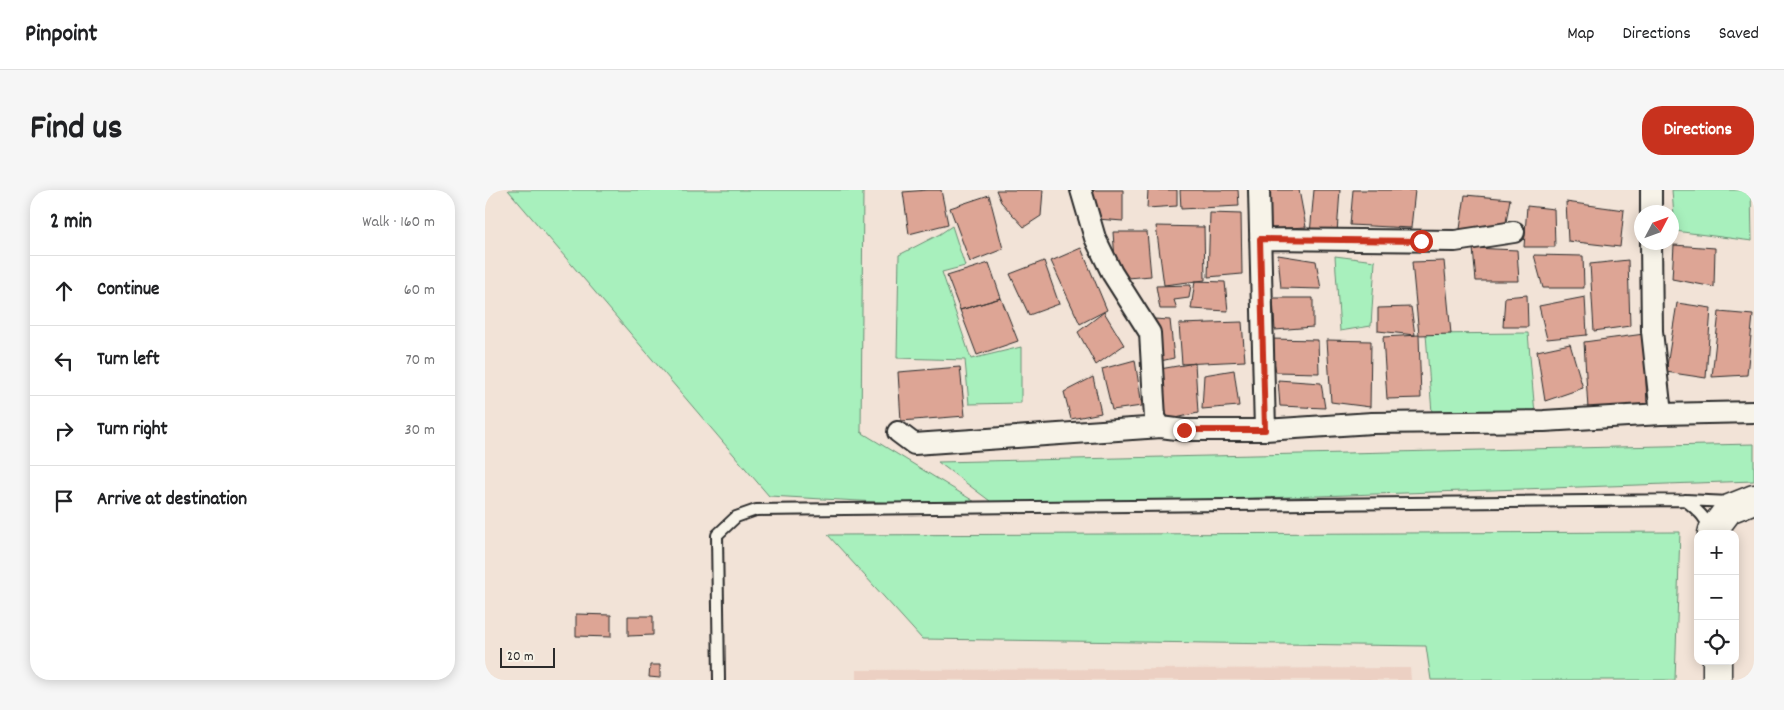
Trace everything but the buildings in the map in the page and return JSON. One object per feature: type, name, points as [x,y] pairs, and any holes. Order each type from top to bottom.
[{"type":"main road","points":[[1713,530],[1729,509],[1750,501]]},
{"type":"main road","points":[[1717,665],[1717,680]]},
{"type":"street","points":[[1081,190],[1095,238],[1112,273],[1150,333],[1155,418],[1161,427]]},
{"type":"street","points":[[1259,190],[1265,430]]},
{"type":"street","points":[[1651,190],[1651,205]]},
{"type":"street","points":[[1260,239],[1455,241],[1514,232]]},
{"type":"street","points":[[1651,250],[1652,332],[1661,414]]},
{"type":"street","points":[[898,432],[914,444],[1161,427],[1184,430],[1265,430],[1372,423],[1544,421],[1661,414],[1754,412]]},
{"type":"lane","points":[[719,680],[717,535],[736,517],[756,510],[1685,500],[1750,501]]},
{"type":"lane","points":[[1685,500],[1702,515],[1710,530]]},
{"type":"shaded area","points":[[1410,668],[1411,680],[856,680],[856,670]]},
{"type":"green space","points":[[508,190],[863,190],[861,432],[985,508],[769,496]]},
{"type":"green space","points":[[1672,190],[1751,190],[1752,241],[1679,232],[1679,205],[1673,205]]},
{"type":"green space","points":[[952,226],[965,266],[942,272],[971,359],[1021,347],[1021,403],[969,404],[965,360],[897,358],[899,255]]},
{"type":"green space","points":[[1335,256],[1375,261],[1371,326],[1340,331]]},
{"type":"green space","points":[[1528,333],[1535,414],[1432,413],[1426,334]]},
{"type":"green space","points":[[1754,444],[1754,481],[998,507],[938,462]]},
{"type":"green space","points":[[1680,532],[1675,680],[1431,680],[1426,646],[922,639],[828,535]]},
{"type":"route","points":[[1184,430],[1265,430],[1260,239],[1421,241]]}]
